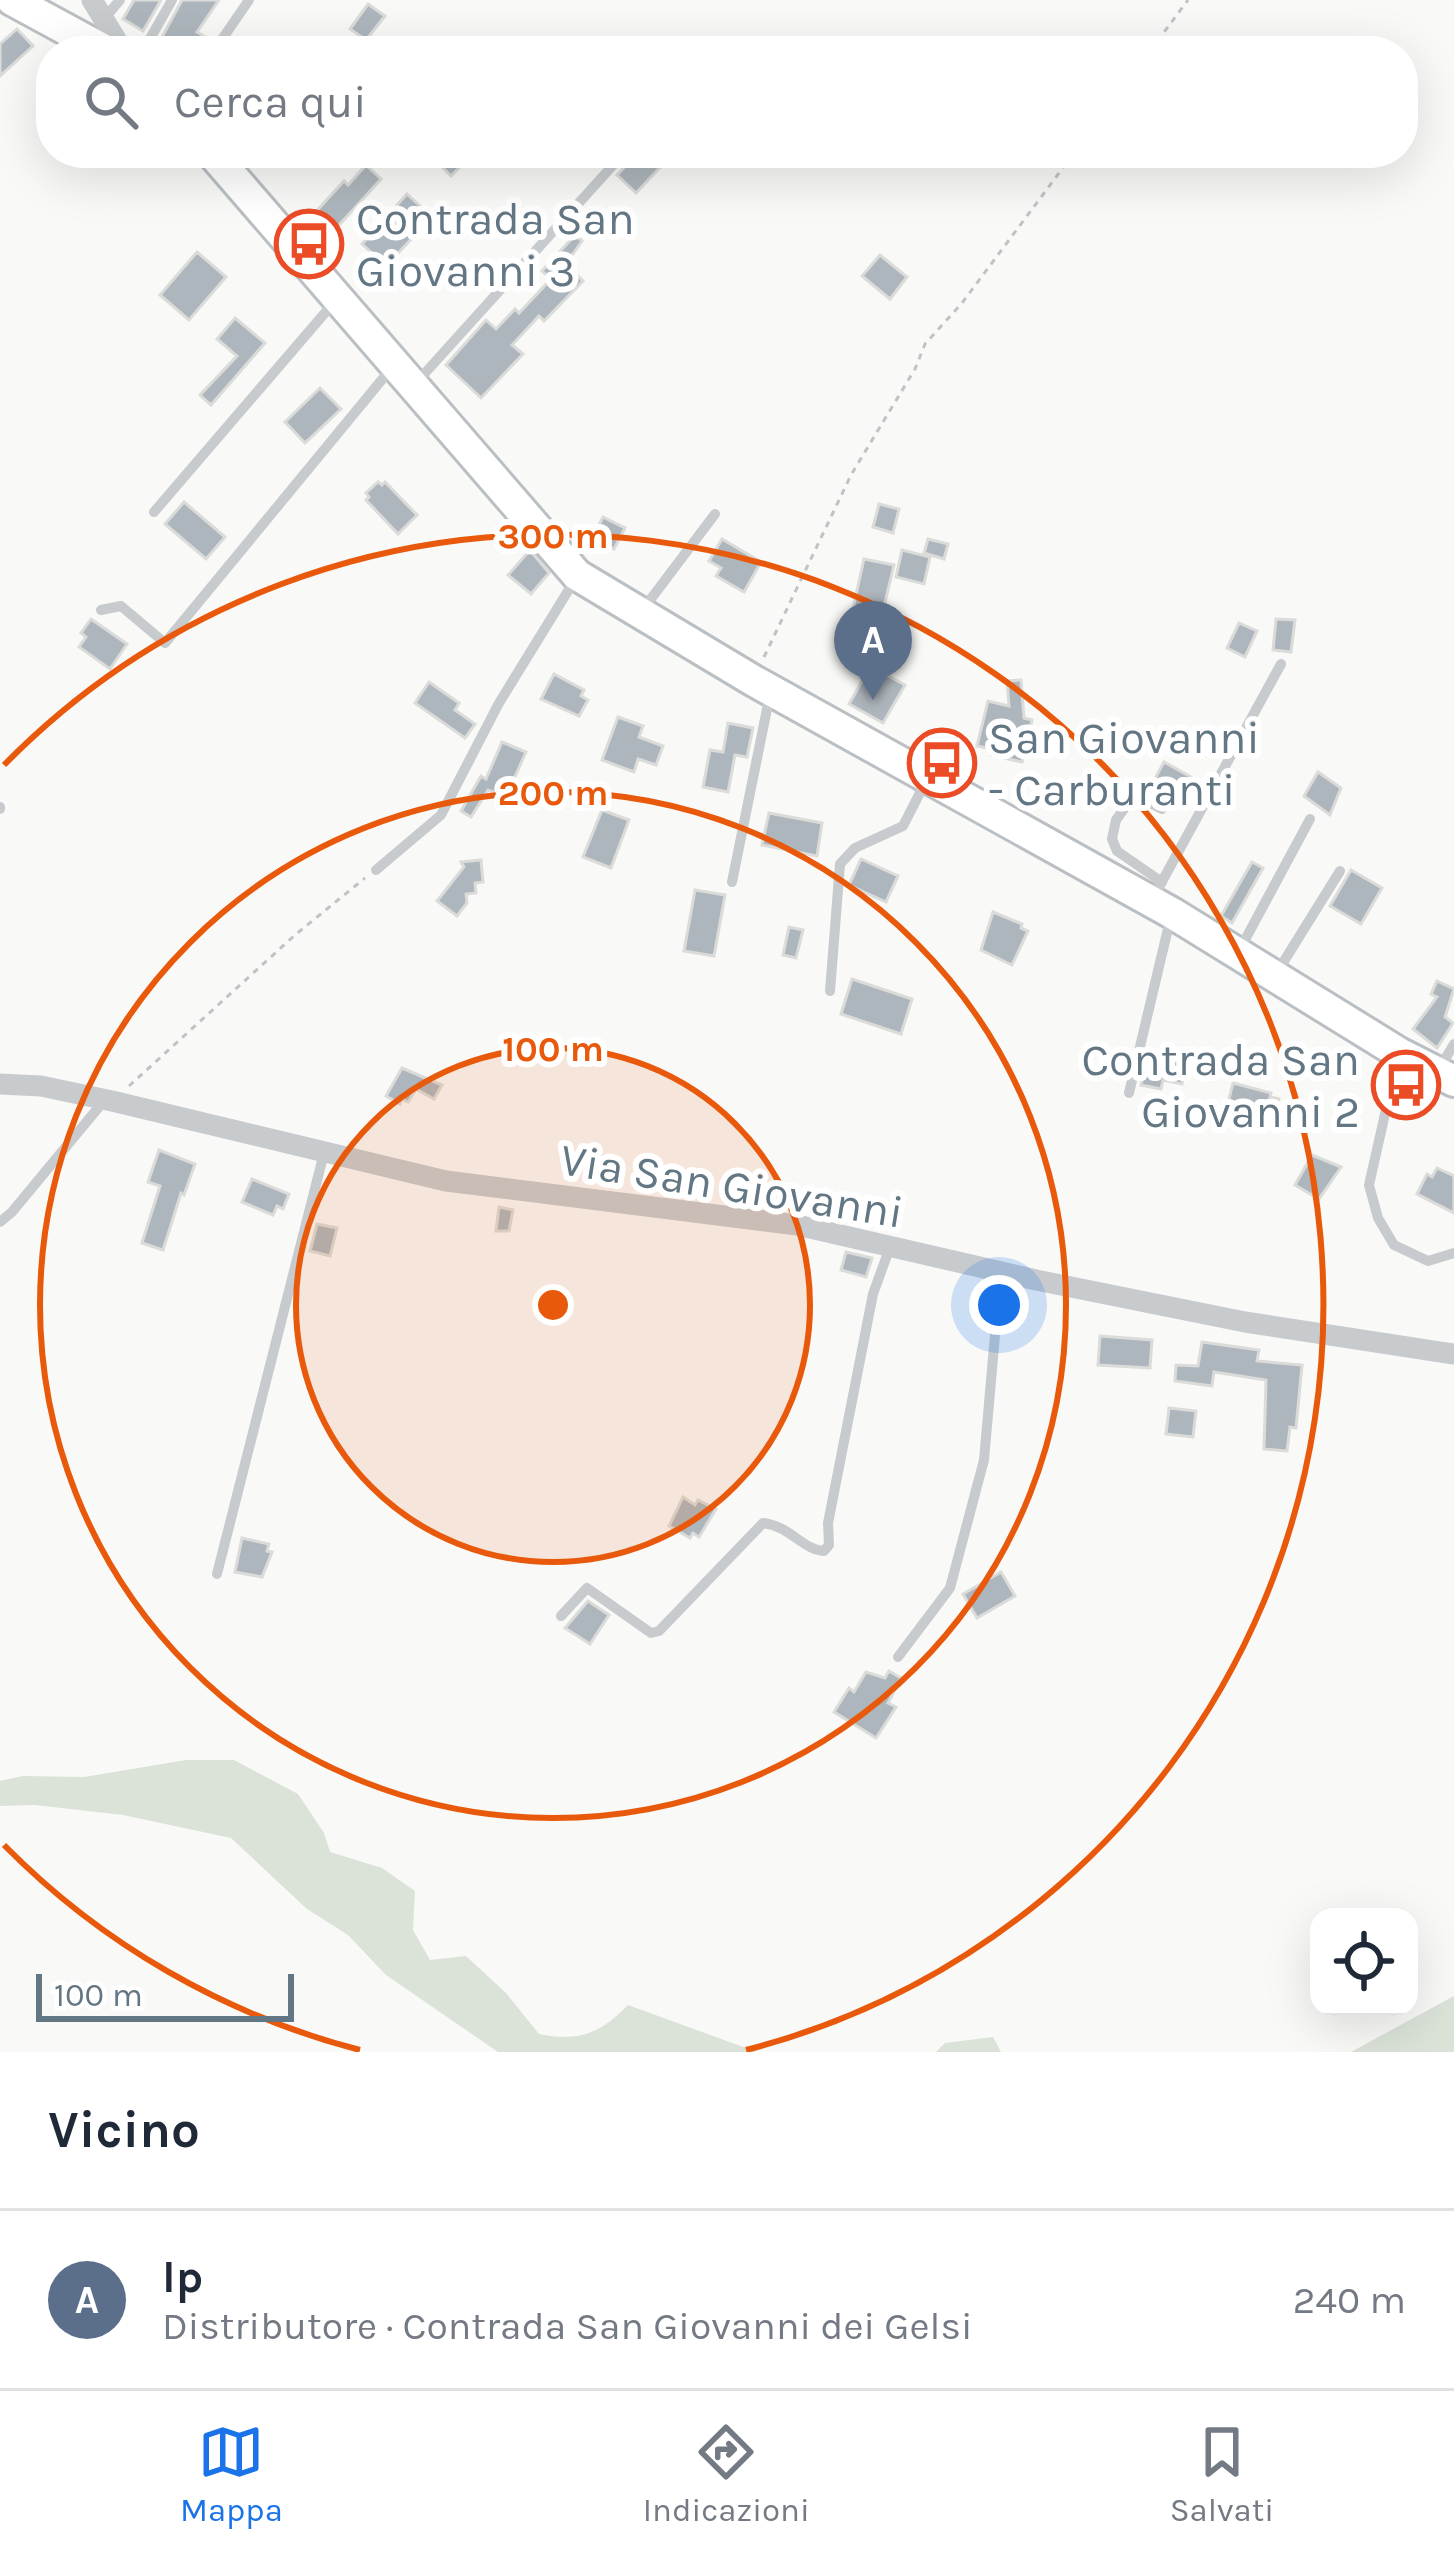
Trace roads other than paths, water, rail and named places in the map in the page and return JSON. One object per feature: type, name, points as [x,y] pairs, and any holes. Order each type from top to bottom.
[{"type":"main road","points":[[12,0],[101,24]]},
{"type":"main road","points":[[225,168],[578,575],[764,687],[1162,899],[1274,977],[1446,1076]]},
{"type":"street","name":"Via San Giovanni","points":[[0,1084],[41,1086],[108,1100],[446,1180],[797,1225],[1245,1322],[1454,1354]]},
{"type":"lane","points":[[101,24],[120,0]]},
{"type":"lane","points":[[152,36],[172,0]]},
{"type":"lane","points":[[224,36],[249,0]]},
{"type":"lane","points":[[101,610],[121,606],[165,643],[405,374],[609,168]]},
{"type":"lane","points":[[154,512],[338,297]]},
{"type":"lane","points":[[640,614],[715,514]]},
{"type":"lane","points":[[376,869],[441,815],[499,703],[578,575]]},
{"type":"lane","points":[[1130,1093],[1162,899],[1282,664]]},
{"type":"lane","points":[[732,882],[767,704],[764,687]]},
{"type":"lane","points":[[830,991],[841,864],[855,848],[902,826],[928,776]]},
{"type":"lane","points":[[1162,809],[1134,795],[1116,820],[1112,839],[1162,899]]},
{"type":"lane","points":[[1238,954],[1310,819]]},
{"type":"lane","points":[[1274,977],[1340,871]]},
{"type":"lane","points":[[1446,1076],[1454,1044]]},
{"type":"lane","points":[[1399,1053],[1369,1185],[1378,1218],[1394,1245],[1428,1261],[1454,1253]]},
{"type":"lane","points":[[0,1222],[108,1100]]},
{"type":"lane","points":[[217,1574],[324,1153]]},
{"type":"lane","points":[[561,1616],[586,1588],[651,1634],[659,1631],[763,1523],[778,1525],[814,1550],[824,1551],[829,1545],[828,1523],[873,1294],[890,1246]]},
{"type":"lane","points":[[898,1657],[950,1588],[984,1460],[996,1324],[990,1270]]},
{"type":"place","name":"Contrada San Giovanni 3","points":[[309,244]]},
{"type":"place","name":"Ip","points":[[873,700]]},
{"type":"place","name":"San Giovanni - Carburanti","points":[[942,763]]},
{"type":"place","name":"Contrada San Giovanni 2","points":[[1406,1085]]}]
